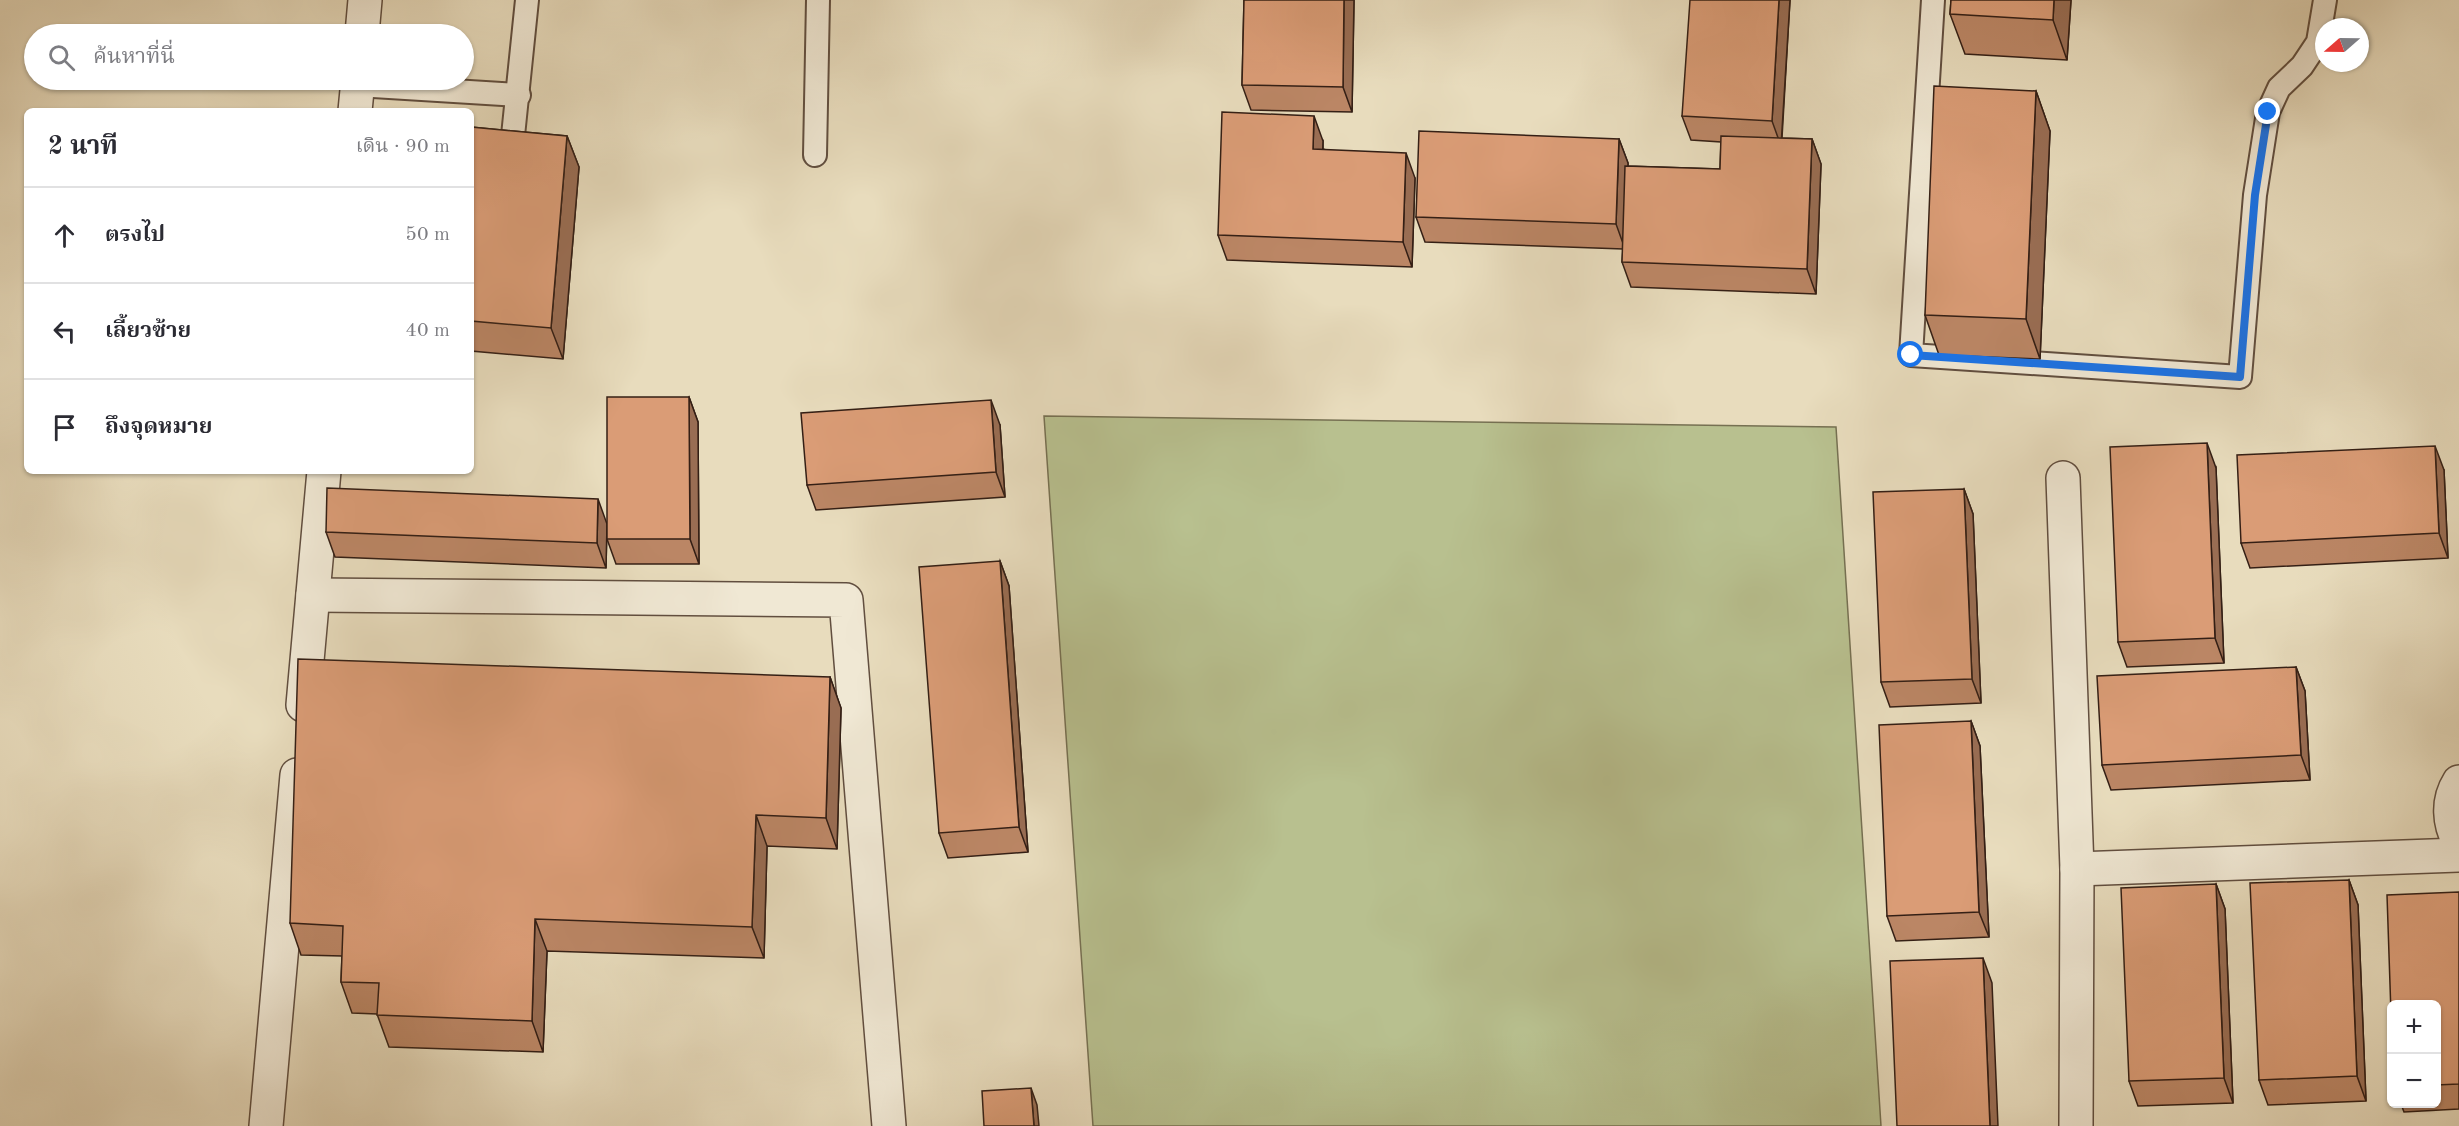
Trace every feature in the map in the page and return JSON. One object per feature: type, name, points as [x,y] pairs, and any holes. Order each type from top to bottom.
[{"type":"street","points":[[363,24],[365,0]]},
{"type":"street","points":[[266,1126],[324,474]]},
{"type":"street","points":[[2063,478],[2077,869],[2076,1126]]},
{"type":"street","points":[[313,595],[846,600],[889,1126]]},
{"type":"street","points":[[2459,782],[2450,806],[2451,824],[2459,842]]},
{"type":"street","points":[[2077,869],[2459,855]]},
{"type":"lane","points":[[512,155],[527,0]]},
{"type":"lane","points":[[815,155],[818,0]]},
{"type":"lane","points":[[1933,0],[1911,355],[2240,377],[2255,195],[2268,112],[2279,88],[2302,66],[2318,42],[2325,0]]},
{"type":"lane","points":[[357,92],[519,94]]},
{"type":"green space","points":[[1044,416],[1836,427],[1881,1126],[1093,1126]]},
{"type":"building","points":[[1244,0],[1344,0],[1343,87],[1242,85]]},
{"type":"building","points":[[1690,0],[1779,0],[1772,121],[1682,116]]},
{"type":"building","points":[[1951,0],[2054,0],[2053,20],[1950,14]]},
{"type":"building","points":[[1934,86],[2036,91],[2026,319],[1925,315]]},
{"type":"building","points":[[1222,112],[1314,116],[1313,149],[1406,153],[1403,242],[1218,235]]},
{"type":"building","points":[[474,127],[567,136],[551,328],[474,321]]},
{"type":"building","points":[[1419,131],[1619,139],[1616,224],[1416,217]]},
{"type":"building","points":[[1721,136],[1812,139],[1807,269],[1622,262],[1625,166],[1720,169]]},
{"type":"building","points":[[607,397],[689,397],[690,539],[607,539]]},
{"type":"building","points":[[991,400],[996,472],[807,485],[801,413]]},
{"type":"building","points":[[2207,443],[2215,638],[2118,642],[2110,447]]},
{"type":"building","points":[[2435,446],[2439,533],[2241,543],[2237,455]]},
{"type":"building","points":[[327,488],[598,499],[597,543],[326,532]]},
{"type":"building","points":[[1964,489],[1972,679],[1881,682],[1873,492]]},
{"type":"building","points":[[1000,561],[1019,827],[939,833],[919,567]]},
{"type":"building","points":[[298,659],[830,677],[826,818],[756,815],[752,927],[535,919],[532,1021],[377,1015],[379,983],[341,982],[343,926],[290,923]]},
{"type":"building","points":[[2296,667],[2301,755],[2102,765],[2097,676]]},
{"type":"building","points":[[1971,721],[1979,912],[1887,916],[1879,725]]},
{"type":"building","points":[[2349,880],[2357,1076],[2259,1080],[2250,883]]},
{"type":"building","points":[[2216,884],[2224,1078],[2129,1081],[2121,888]]},
{"type":"building","points":[[2459,892],[2459,1084],[2441,1085],[2441,1000],[2391,1000],[2387,895]]},
{"type":"building","points":[[1983,958],[1990,1126],[1897,1126],[1890,961]]},
{"type":"building","points":[[1031,1088],[1034,1126],[984,1126],[982,1091]]},
{"type":"route","points":[[1911,355],[2240,377],[2255,195],[2268,112]]}]
